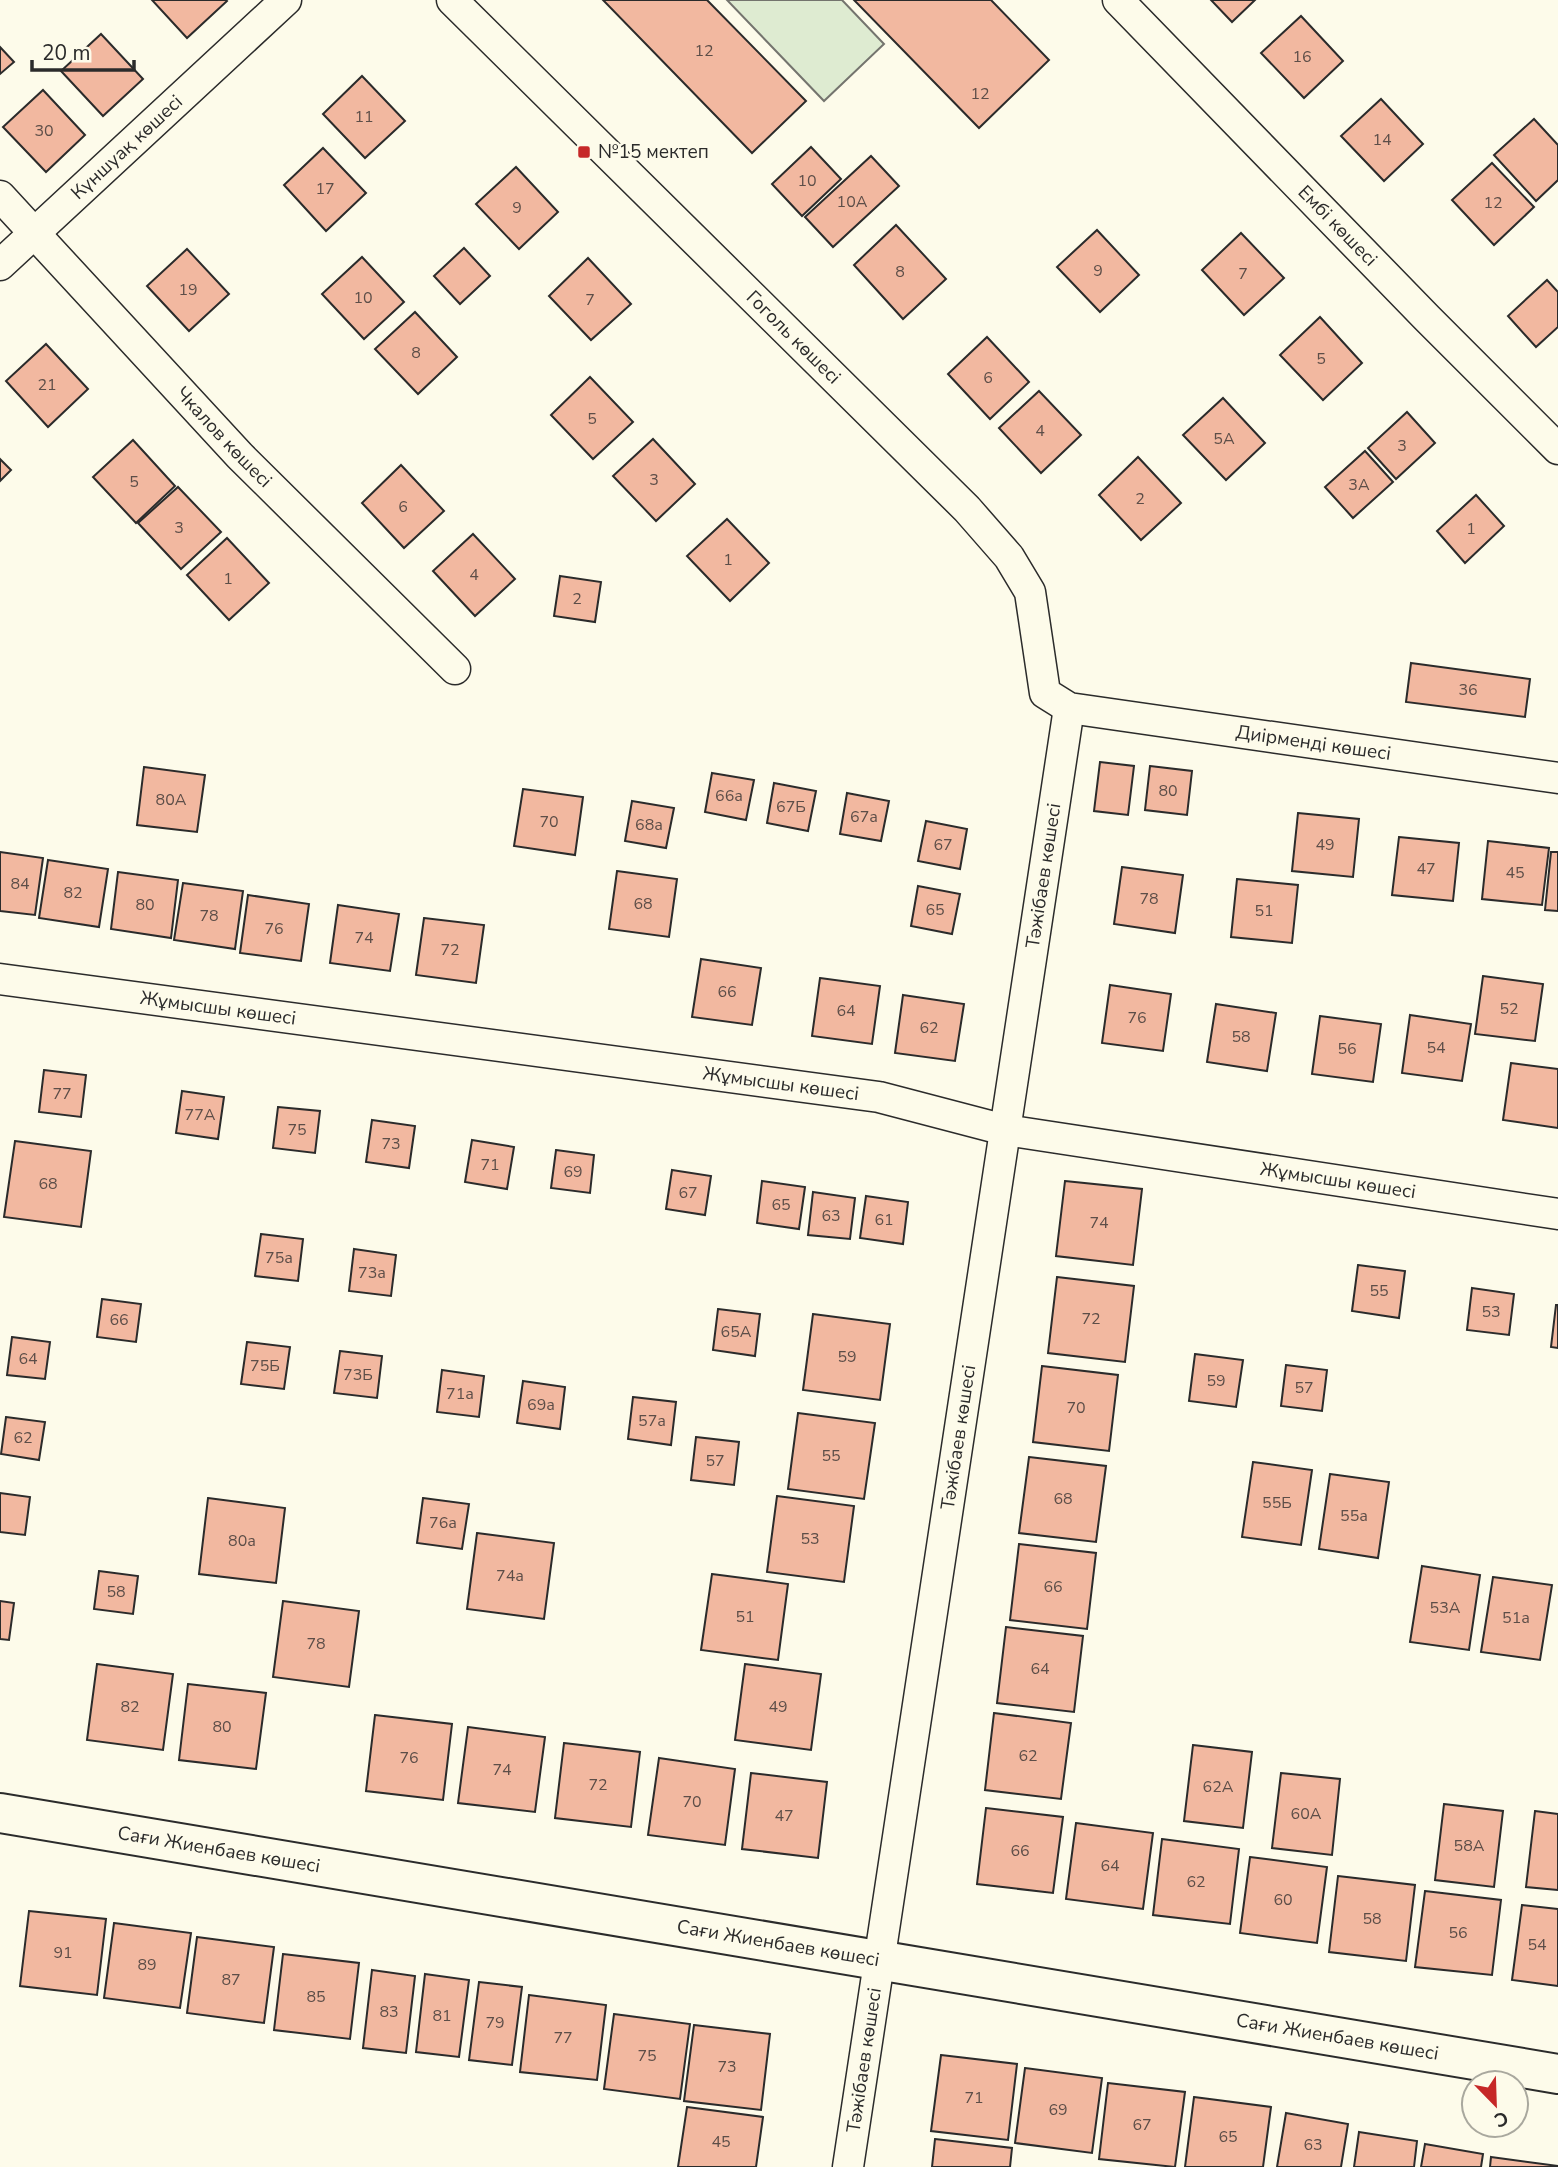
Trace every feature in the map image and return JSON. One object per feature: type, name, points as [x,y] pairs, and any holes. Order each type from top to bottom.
[{"type":"main road","name":"Сағи Жиенбаев көшесі","points":[[0,1813],[1558,2074]]},
{"type":"street","name":"Күншуақ көшесі","points":[[0,265],[286,0]]},
{"type":"street","name":"Гоголь көшесі","points":[[452,0],[967,509],[1009,556],[1030,592],[1057,701]]},
{"type":"street","name":"Ембі көшесі","points":[[1118,0],[1558,449]]},
{"type":"street","name":"Чкалов көшесі","points":[[0,196],[240,456],[455,669]]},
{"type":"street","name":"Диірменді көшесі","points":[[1057,701],[1558,779]]},
{"type":"street","name":"Тәжібаев көшесі","points":[[848,2167],[1005,1130],[1057,701]]},
{"type":"street","name":"Жұмысшы көшесі","points":[[0,979],[879,1097],[1005,1130],[1558,1214]]},
{"type":"green space","points":[[727,0],[842,0],[884,44],[824,101]]},
{"type":"building","points":[[152,0],[226,0],[227,1],[187,38]]},
{"type":"building","points":[[603,0],[707,0],[806,101],[752,153]]},
{"type":"building","points":[[854,0],[991,0],[1049,60],[979,128]]},
{"type":"building","points":[[1211,0],[1255,0],[1232,22]]},
{"type":"building","points":[[1301,16],[1343,61],[1304,98],[1261,53]]},
{"type":"building","points":[[101,34],[143,79],[103,116],[61,71]]},
{"type":"building","points":[[0,47],[14,62],[0,74]]},
{"type":"building","points":[[362,76],[405,121],[365,158],[323,114]]},
{"type":"building","points":[[43,90],[85,135],[46,172],[3,127]]},
{"type":"building","points":[[1381,99],[1423,144],[1384,181],[1341,136]]},
{"type":"building","points":[[1534,119],[1558,145],[1558,180],[1536,201],[1494,155]]},
{"type":"building","points":[[811,147],[841,179],[802,216],[772,184]]},
{"type":"building","points":[[323,148],[366,193],[326,231],[284,185]]},
{"type":"building","points":[[871,156],[899,186],[833,247],[805,217]]},
{"type":"building","points":[[1492,163],[1534,207],[1494,245],[1452,200]]},
{"type":"building","points":[[516,167],[558,212],[519,249],[476,204]]},
{"type":"building","points":[[896,225],[946,279],[903,319],[854,265]]},
{"type":"building","points":[[1097,230],[1139,275],[1100,312],[1057,267]]},
{"type":"building","points":[[1241,233],[1284,278],[1244,315],[1202,270]]},
{"type":"building","points":[[464,248],[490,276],[460,304],[434,276]]},
{"type":"building","points":[[187,249],[229,294],[189,331],[147,286]]},
{"type":"building","points":[[362,257],[404,302],[364,339],[322,294]]},
{"type":"building","points":[[588,258],[631,304],[591,340],[549,296]]},
{"type":"building","points":[[1547,280],[1558,292],[1558,327],[1536,347],[1508,316]]},
{"type":"building","points":[[415,312],[457,357],[418,394],[375,349]]},
{"type":"building","points":[[1320,317],[1362,363],[1323,400],[1280,355]]},
{"type":"building","points":[[987,337],[1029,382],[990,419],[948,374]]},
{"type":"building","points":[[46,344],[88,389],[48,427],[6,381]]},
{"type":"building","points":[[590,377],[633,422],[593,459],[551,415]]},
{"type":"building","points":[[1039,391],[1081,435],[1041,473],[999,428]]},
{"type":"building","points":[[1223,398],[1265,443],[1226,480],[1183,435]]},
{"type":"building","points":[[1407,412],[1435,443],[1396,479],[1368,448]]},
{"type":"building","points":[[653,439],[695,484],[656,521],[613,476]]},
{"type":"building","points":[[133,440],[175,486],[136,523],[93,477]]},
{"type":"building","points":[[1365,451],[1393,482],[1353,518],[1325,487]]},
{"type":"building","points":[[1138,457],[1181,503],[1141,540],[1099,495]]},
{"type":"building","points":[[0,459],[11,470],[0,481]]},
{"type":"building","points":[[401,465],[444,511],[404,548],[362,503]]},
{"type":"building","points":[[178,487],[221,532],[181,569],[138,523]]},
{"type":"building","points":[[1476,495],[1504,526],[1465,563],[1437,531]]},
{"type":"building","points":[[727,519],[769,563],[730,601],[687,556]]},
{"type":"building","points":[[473,534],[515,579],[475,616],[433,571]]},
{"type":"building","points":[[227,538],[269,583],[229,620],[187,575]]},
{"type":"building","points":[[560,576],[601,582],[595,622],[554,616]]},
{"type":"building","points":[[1411,663],[1530,679],[1525,717],[1406,702]]},
{"type":"building","points":[[1100,762],[1134,766],[1128,815],[1094,811]]},
{"type":"building","points":[[1150,766],[1192,771],[1187,815],[1145,810]]},
{"type":"building","points":[[144,767],[205,775],[197,832],[137,825]]},
{"type":"building","points":[[712,773],[754,780],[746,820],[705,812]]},
{"type":"building","points":[[774,783],[816,791],[808,831],[767,823]]},
{"type":"building","points":[[523,789],[583,797],[575,855],[514,846]]},
{"type":"building","points":[[847,793],[889,801],[881,841],[840,834]]},
{"type":"building","points":[[632,801],[674,808],[666,848],[625,841]]},
{"type":"building","points":[[1298,813],[1359,819],[1353,877],[1292,871]]},
{"type":"building","points":[[926,821],[967,829],[960,869],[918,861]]},
{"type":"building","points":[[1399,837],[1459,843],[1453,901],[1392,895]]},
{"type":"building","points":[[1488,841],[1549,848],[1542,905],[1482,899]]},
{"type":"building","points":[[0,852],[43,858],[35,915],[0,911]]},
{"type":"building","points":[[1551,852],[1558,852],[1558,911],[1545,910]]},
{"type":"building","points":[[48,860],[108,869],[99,927],[39,918]]},
{"type":"building","points":[[1122,867],[1183,875],[1175,933],[1114,924]]},
{"type":"building","points":[[617,871],[677,879],[669,937],[609,929]]},
{"type":"building","points":[[118,872],[178,880],[171,938],[111,929]]},
{"type":"building","points":[[1237,879],[1298,885],[1292,943],[1231,937]]},
{"type":"building","points":[[183,883],[243,891],[235,949],[174,940]]},
{"type":"building","points":[[918,886],[960,894],[952,934],[911,926]]},
{"type":"building","points":[[248,895],[309,904],[301,961],[240,953]]},
{"type":"building","points":[[338,905],[399,914],[390,971],[330,963]]},
{"type":"building","points":[[424,918],[484,925],[476,983],[416,975]]},
{"type":"building","points":[[701,959],[761,968],[752,1025],[692,1017]]},
{"type":"building","points":[[1483,976],[1543,984],[1535,1041],[1475,1034]]},
{"type":"building","points":[[820,978],[880,986],[872,1044],[812,1036]]},
{"type":"building","points":[[1110,985],[1171,994],[1163,1051],[1102,1043]]},
{"type":"building","points":[[903,995],[964,1004],[955,1061],[895,1053]]},
{"type":"building","points":[[1216,1004],[1276,1013],[1267,1071],[1207,1062]]},
{"type":"building","points":[[1410,1015],[1471,1024],[1462,1081],[1402,1073]]},
{"type":"building","points":[[1320,1016],[1381,1024],[1373,1082],[1312,1074]]},
{"type":"building","points":[[1511,1063],[1558,1069],[1558,1128],[1503,1120]]},
{"type":"building","points":[[44,1070],[86,1075],[81,1117],[39,1112]]},
{"type":"building","points":[[182,1091],[224,1097],[218,1139],[176,1133]]},
{"type":"building","points":[[278,1107],[320,1111],[315,1153],[273,1148]]},
{"type":"building","points":[[372,1120],[415,1126],[409,1168],[366,1162]]},
{"type":"building","points":[[472,1140],[514,1147],[507,1189],[465,1182]]},
{"type":"building","points":[[15,1141],[91,1151],[81,1227],[4,1217]]},
{"type":"building","points":[[556,1150],[594,1155],[590,1193],[551,1188]]},
{"type":"building","points":[[672,1170],[711,1176],[705,1215],[666,1209]]},
{"type":"building","points":[[762,1181],[805,1187],[799,1229],[757,1223]]},
{"type":"building","points":[[1065,1181],[1142,1189],[1133,1265],[1056,1256]]},
{"type":"building","points":[[813,1192],[855,1198],[850,1239],[808,1235]]},
{"type":"building","points":[[866,1196],[908,1202],[903,1244],[860,1238]]},
{"type":"building","points":[[261,1234],[303,1239],[298,1281],[255,1276]]},
{"type":"building","points":[[354,1249],[396,1255],[391,1296],[349,1291]]},
{"type":"building","points":[[1358,1265],[1405,1271],[1399,1318],[1352,1311]]},
{"type":"building","points":[[1057,1277],[1134,1286],[1125,1362],[1048,1353]]},
{"type":"building","points":[[1472,1288],[1514,1294],[1509,1335],[1467,1330]]},
{"type":"building","points":[[102,1299],[141,1304],[136,1342],[97,1337]]},
{"type":"building","points":[[1558,1305],[1558,1348],[1551,1347]]},
{"type":"building","points":[[718,1309],[760,1314],[755,1356],[713,1350]]},
{"type":"building","points":[[813,1314],[890,1324],[880,1400],[803,1390]]},
{"type":"building","points":[[12,1337],[50,1342],[45,1379],[7,1375]]},
{"type":"building","points":[[247,1342],[290,1347],[284,1389],[241,1384]]},
{"type":"building","points":[[340,1351],[382,1356],[377,1398],[334,1393]]},
{"type":"building","points":[[1195,1354],[1243,1360],[1236,1407],[1189,1401]]},
{"type":"building","points":[[1286,1365],[1327,1370],[1322,1411],[1281,1406]]},
{"type":"building","points":[[1042,1366],[1118,1375],[1109,1451],[1033,1442]]},
{"type":"building","points":[[442,1370],[484,1376],[479,1417],[437,1412]]},
{"type":"building","points":[[523,1381],[565,1387],[560,1429],[517,1423]]},
{"type":"building","points":[[633,1397],[676,1402],[671,1445],[628,1439]]},
{"type":"building","points":[[798,1413],[875,1423],[864,1499],[788,1489]]},
{"type":"building","points":[[6,1417],[45,1422],[39,1460],[1,1454]]},
{"type":"building","points":[[696,1437],[739,1442],[734,1485],[691,1480]]},
{"type":"building","points":[[1029,1457],[1106,1466],[1096,1542],[1019,1533]]},
{"type":"building","points":[[1253,1462],[1312,1470],[1301,1545],[1242,1537]]},
{"type":"building","points":[[1330,1474],[1389,1482],[1378,1558],[1319,1549]]},
{"type":"building","points":[[0,1493],[30,1497],[25,1535],[0,1532]]},
{"type":"building","points":[[777,1496],[854,1506],[844,1582],[767,1572]]},
{"type":"building","points":[[208,1498],[285,1508],[276,1583],[199,1574]]},
{"type":"building","points":[[423,1498],[469,1504],[462,1549],[417,1543]]},
{"type":"building","points":[[477,1533],[554,1543],[544,1619],[467,1609]]},
{"type":"building","points":[[1019,1544],[1096,1553],[1087,1629],[1010,1620]]},
{"type":"building","points":[[1422,1566],[1480,1575],[1469,1650],[1410,1642]]},
{"type":"building","points":[[99,1571],[138,1576],[133,1614],[94,1609]]},
{"type":"building","points":[[712,1574],[788,1584],[778,1660],[701,1650]]},
{"type":"building","points":[[1493,1577],[1552,1585],[1540,1660],[1481,1652]]},
{"type":"building","points":[[0,1601],[14,1603],[9,1640],[0,1639]]},
{"type":"building","points":[[283,1601],[359,1611],[349,1687],[273,1677]]},
{"type":"building","points":[[1006,1627],[1083,1636],[1074,1712],[997,1703]]},
{"type":"building","points":[[97,1664],[173,1674],[163,1750],[87,1740]]},
{"type":"building","points":[[745,1664],[821,1674],[811,1750],[735,1740]]},
{"type":"building","points":[[188,1684],[266,1693],[256,1769],[179,1760]]},
{"type":"building","points":[[994,1713],[1071,1723],[1061,1799],[985,1790]]},
{"type":"building","points":[[375,1715],[452,1724],[443,1800],[366,1791]]},
{"type":"building","points":[[468,1727],[545,1737],[535,1812],[458,1803]]},
{"type":"building","points":[[564,1743],[640,1752],[631,1827],[555,1818]]},
{"type":"building","points":[[1193,1745],[1252,1752],[1243,1828],[1184,1821]]},
{"type":"building","points":[[659,1758],[735,1769],[725,1845],[648,1835]]},
{"type":"building","points":[[751,1773],[827,1782],[818,1858],[742,1849]]},
{"type":"building","points":[[1281,1773],[1340,1779],[1332,1855],[1272,1848]]},
{"type":"building","points":[[1444,1804],[1503,1811],[1494,1887],[1435,1880]]},
{"type":"building","points":[[986,1808],[1063,1817],[1053,1893],[977,1884]]},
{"type":"building","points":[[1535,1811],[1558,1814],[1558,1890],[1526,1887]]},
{"type":"building","points":[[1076,1823],[1153,1833],[1143,1909],[1066,1899]]},
{"type":"building","points":[[1162,1839],[1239,1849],[1230,1924],[1153,1915]]},
{"type":"building","points":[[1250,1857],[1327,1867],[1317,1943],[1240,1933]]},
{"type":"building","points":[[1338,1876],[1415,1885],[1406,1961],[1329,1952]]},
{"type":"building","points":[[1425,1891],[1501,1900],[1492,1975],[1415,1967]]},
{"type":"building","points":[[1522,1905],[1558,1909],[1558,1986],[1512,1980]]},
{"type":"building","points":[[29,1911],[106,1919],[97,1995],[20,1986]]},
{"type":"building","points":[[114,1923],[191,1933],[180,2008],[104,1998]]},
{"type":"building","points":[[197,1937],[274,1947],[264,2023],[187,2013]]},
{"type":"building","points":[[283,1954],[359,1963],[350,2039],[274,2030]]},
{"type":"building","points":[[372,1970],[415,1976],[406,2053],[363,2048]]},
{"type":"building","points":[[425,1974],[469,1980],[459,2057],[416,2052]]},
{"type":"building","points":[[479,1982],[522,1987],[512,2065],[469,2060]]},
{"type":"building","points":[[529,1995],[606,2005],[597,2080],[520,2072]]},
{"type":"building","points":[[614,2014],[690,2024],[680,2099],[604,2089]]},
{"type":"building","points":[[694,2025],[770,2034],[761,2110],[684,2101]]},
{"type":"building","points":[[941,2055],[1017,2064],[1008,2140],[931,2131]]},
{"type":"building","points":[[1025,2068],[1102,2078],[1092,2153],[1015,2143]]},
{"type":"building","points":[[1108,2083],[1185,2092],[1175,2167],[1099,2159]]},
{"type":"building","points":[[1194,2097],[1271,2107],[1263,2167],[1185,2167]]},
{"type":"building","points":[[687,2107],[763,2117],[756,2167],[678,2167]]},
{"type":"building","points":[[1286,2113],[1348,2124],[1341,2167],[1277,2167]]},
{"type":"building","points":[[1359,2132],[1417,2141],[1414,2167],[1354,2167]]},
{"type":"building","points":[[935,2139],[1012,2148],[1010,2167],[932,2167]]},
{"type":"building","points":[[1425,2144],[1483,2154],[1481,2167],[1421,2167]]},
{"type":"building","points":[[1491,2157],[1558,2166],[1558,2167],[1490,2167]]},
{"type":"place","name":"№15 мектеп","points":[[584,152]]}]
